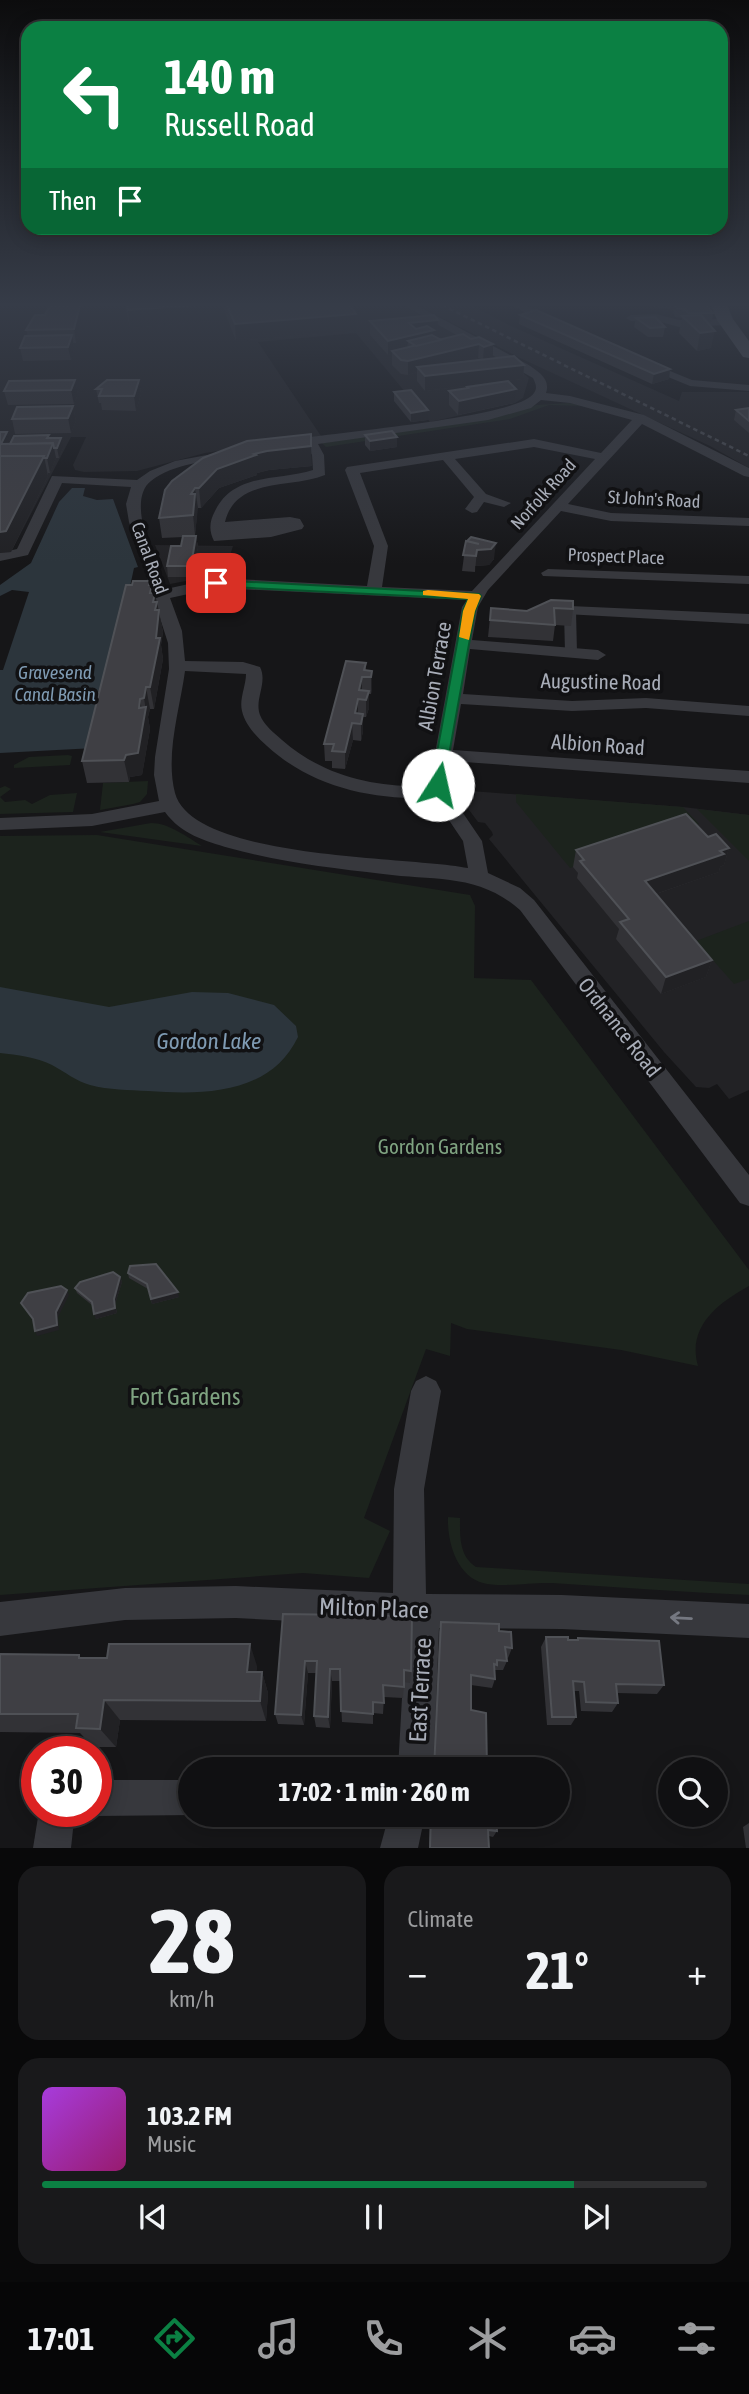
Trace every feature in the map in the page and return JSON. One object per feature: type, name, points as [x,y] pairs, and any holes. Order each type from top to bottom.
[{"type":"street","points":[[264,448],[488,416],[527,405],[539,396],[541,391]]},
{"type":"street","points":[[539,396],[570,400],[640,418],[749,473]]},
{"type":"street","name":"Norfolk Road","points":[[475,596],[640,418]]},
{"type":"street","points":[[218,533],[221,508],[243,491],[271,480],[320,472],[318,455],[310,441]]},
{"type":"street","points":[[374,590],[381,546],[352,470],[534,443],[602,457]]},
{"type":"street","points":[[0,557],[23,552],[57,479],[140,484],[170,467],[244,451]]},
{"type":"street","points":[[446,456],[481,496],[504,503]]},
{"type":"street","name":"Canal Road","points":[[140,484],[135,495],[134,515],[150,571],[175,631],[177,666],[164,775],[170,805]]},
{"type":"street","points":[[472,509],[481,496]]},
{"type":"street","name":"St John's Road","points":[[558,506],[615,517],[749,523]]},
{"type":"street","name":"Prospect Place","points":[[548,573],[687,598],[749,619]]},
{"type":"street","name":"Prospect Place","points":[[570,611],[687,598],[749,580]]},
{"type":"street","points":[[162,595],[213,583],[475,596]]},
{"type":"street","name":"Albion Terrace","points":[[439,792],[453,698],[469,611],[475,596]]},
{"type":"street","points":[[464,644],[583,651],[570,611]]},
{"type":"street","points":[[0,824],[83,821],[170,805],[181,819],[200,831],[244,845],[387,868],[478,877],[480,861],[476,844],[439,792],[372,788],[309,770],[280,749],[254,720],[249,705],[256,676],[254,671],[243,667],[177,666]]},
{"type":"street","name":"Augustine Road","points":[[453,698],[572,706],[646,704],[749,711]]},
{"type":"street","name":"Albion Road","points":[[443,755],[749,778]]},
{"type":"street","name":"Ordnance Road","points":[[478,877],[505,886],[527,905],[749,1195]]},
{"type":"street","name":"East Terrace","points":[[416,1757],[417,1610],[409,1489],[426,1391]]},
{"type":"street","name":"Milton Place","points":[[0,1619],[125,1604],[236,1602],[749,1621]]},
{"type":"street","points":[[112,1798],[178,1798]]},
{"type":"street","points":[[52,1848],[55,1827]]},
{"type":"street","points":[[399,1848],[404,1827]]},
{"type":"shaded area","points":[[0,391],[291,391],[321,436],[205,453],[137,471],[84,472],[75,470],[73,465],[86,437],[71,437],[11,552],[0,555]]},
{"type":"shaded area","points":[[404,391],[525,391],[523,398],[515,403],[430,422]]},
{"type":"shaded area","points":[[592,391],[657,391],[679,401],[682,392],[749,392],[749,468],[710,446]]},
{"type":"shaded area","points":[[155,545],[233,546],[223,578],[207,577],[170,584]]},
{"type":"shaded area","points":[[458,790],[683,807],[749,815],[749,1090],[729,1099],[717,1084],[709,1088],[696,1087],[664,1052],[489,839],[493,835],[492,832],[485,823],[478,822],[461,799]]},
{"type":"green space","points":[[569,403],[584,406],[549,405],[510,419],[326,447],[322,443],[482,420],[537,405]]},
{"type":"green space","points":[[72,756],[70,765],[14,768],[14,765],[29,757]]},
{"type":"green space","points":[[148,781],[147,794],[140,802],[100,810],[103,783]]},
{"type":"green space","points":[[5,786],[11,789],[0,797],[0,788]]},
{"type":"green space","points":[[77,793],[73,812],[0,814],[0,797],[5,802],[25,800],[32,804],[50,795]]},
{"type":"green space","points":[[516,794],[683,807],[699,824],[570,868],[516,802]]},
{"type":"green space","points":[[697,809],[749,815],[749,861]]},
{"type":"green space","points":[[151,823],[171,828],[202,846],[100,832]]},
{"type":"green space","name":"Gordon Gardens","points":[[97,835],[470,895],[475,906],[474,978],[531,980],[749,1270],[749,1286],[715,1309],[701,1329],[696,1352],[698,1366],[621,1350],[467,1329],[451,1323],[450,1356],[426,1349],[364,1518],[390,1531],[369,1578],[303,1573],[0,1595],[0,836]]},
{"type":"green space","points":[[749,921],[749,979],[734,984],[696,941]]},
{"type":"green space","points":[[448,1517],[460,1518],[463,1551],[476,1567],[749,1584],[749,1595],[552,1583],[483,1583],[466,1573],[455,1556],[449,1536]]},
{"type":"water","name":"Gravesend Canal Basin","points":[[72,488],[85,488],[83,496],[97,500],[113,499],[138,567],[134,568],[95,748],[0,753],[0,670],[3,670],[29,592],[12,590],[0,596],[0,585],[31,563],[59,502]]},
{"type":"water","name":"Gordon Lake","points":[[0,987],[109,1007],[192,992],[228,993],[274,1005],[296,1026],[298,1037],[286,1056],[270,1070],[253,1081],[233,1087],[191,1092],[104,1088],[75,1079],[40,1060],[0,1053]]},
{"type":"building","points":[[101,391],[135,391],[134,396],[99,396]]},
{"type":"building","points":[[412,391],[428,410],[411,413],[394,392]]},
{"type":"building","points":[[449,391],[505,391],[459,401]]},
{"type":"building","points":[[73,406],[68,418],[12,419],[17,407]]},
{"type":"building","points":[[749,408],[749,421],[736,410]]},
{"type":"building","points":[[392,431],[397,437],[370,441],[365,435]]},
{"type":"building","points":[[0,432],[7,432],[1,444],[53,443],[47,458],[0,456]]},
{"type":"building","points":[[311,434],[311,446],[254,454],[256,455],[217,469],[191,494],[195,494],[193,515],[159,518],[165,490],[172,481],[203,458],[247,441]]},
{"type":"building","points":[[49,435],[47,438],[61,438],[57,448],[54,448],[53,443],[10,444],[14,436]]},
{"type":"building","points":[[0,456],[44,456],[6,531],[0,532]]},
{"type":"building","points":[[183,536],[196,536],[191,566],[167,566],[171,546],[181,546]]},
{"type":"building","points":[[471,537],[496,543],[491,549],[477,550],[476,556],[463,555],[466,541],[479,544],[467,541]]},
{"type":"building","points":[[133,581],[150,581],[149,585],[152,585],[150,593],[155,593],[153,602],[157,602],[155,610],[159,610],[156,638],[160,638],[150,687],[146,687],[144,698],[140,699],[139,708],[146,707],[138,753],[126,755],[124,760],[82,761],[126,585],[132,585]]},
{"type":"building","points":[[551,600],[573,601],[573,609],[554,608],[555,625],[490,620],[491,608],[527,611]]},
{"type":"building","points":[[346,661],[366,663],[364,670],[372,671],[371,677],[362,677],[359,690],[369,691],[366,700],[358,699],[355,713],[363,714],[361,724],[352,723],[345,752],[332,751],[334,744],[324,744]]},
{"type":"building","points":[[686,814],[708,837],[716,834],[729,848],[720,851],[724,854],[645,881],[712,960],[666,977],[620,922],[629,919],[580,861],[584,860],[576,850]]},
{"type":"building","points":[[156,1264],[178,1292],[151,1299],[147,1284],[128,1273],[130,1266]]},
{"type":"building","points":[[113,1272],[120,1277],[114,1299],[115,1308],[94,1314],[92,1302],[75,1288],[80,1282]]},
{"type":"building","points":[[61,1286],[67,1290],[56,1312],[57,1325],[35,1331],[33,1319],[21,1303],[28,1293]]},
{"type":"building","points":[[283,1614],[412,1616],[411,1671],[404,1670],[404,1687],[383,1685],[384,1703],[373,1702],[373,1714],[341,1711],[340,1669],[330,1669],[328,1717],[314,1716],[317,1661],[305,1661],[301,1715],[275,1714]]},
{"type":"building","points":[[441,1622],[499,1624],[499,1631],[511,1632],[512,1648],[505,1647],[507,1661],[497,1660],[497,1665],[494,1664],[495,1679],[471,1675],[471,1710],[486,1713],[487,1757],[435,1757]]},
{"type":"building","points":[[546,1637],[568,1637],[568,1640],[578,1638],[659,1641],[664,1685],[616,1684],[618,1703],[586,1702],[584,1682],[573,1681],[576,1717],[552,1717]]},
{"type":"building","points":[[109,1644],[250,1644],[247,1672],[262,1672],[260,1701],[104,1700],[100,1729],[76,1728],[78,1714],[0,1714],[0,1654],[107,1658]]},
{"type":"building","points":[[431,1827],[497,1827],[497,1831],[488,1830],[489,1848],[430,1848]]},
{"type":"railway","points":[[617,391],[749,456]]},
{"type":"slow traffic","points":[[428,593],[475,596],[469,611],[465,637]]},
{"type":"route","points":[[216,583],[475,596],[469,611],[438,785]]},
{"type":"park label","name":"Fort Gardens","points":[[185,1396]]}]
